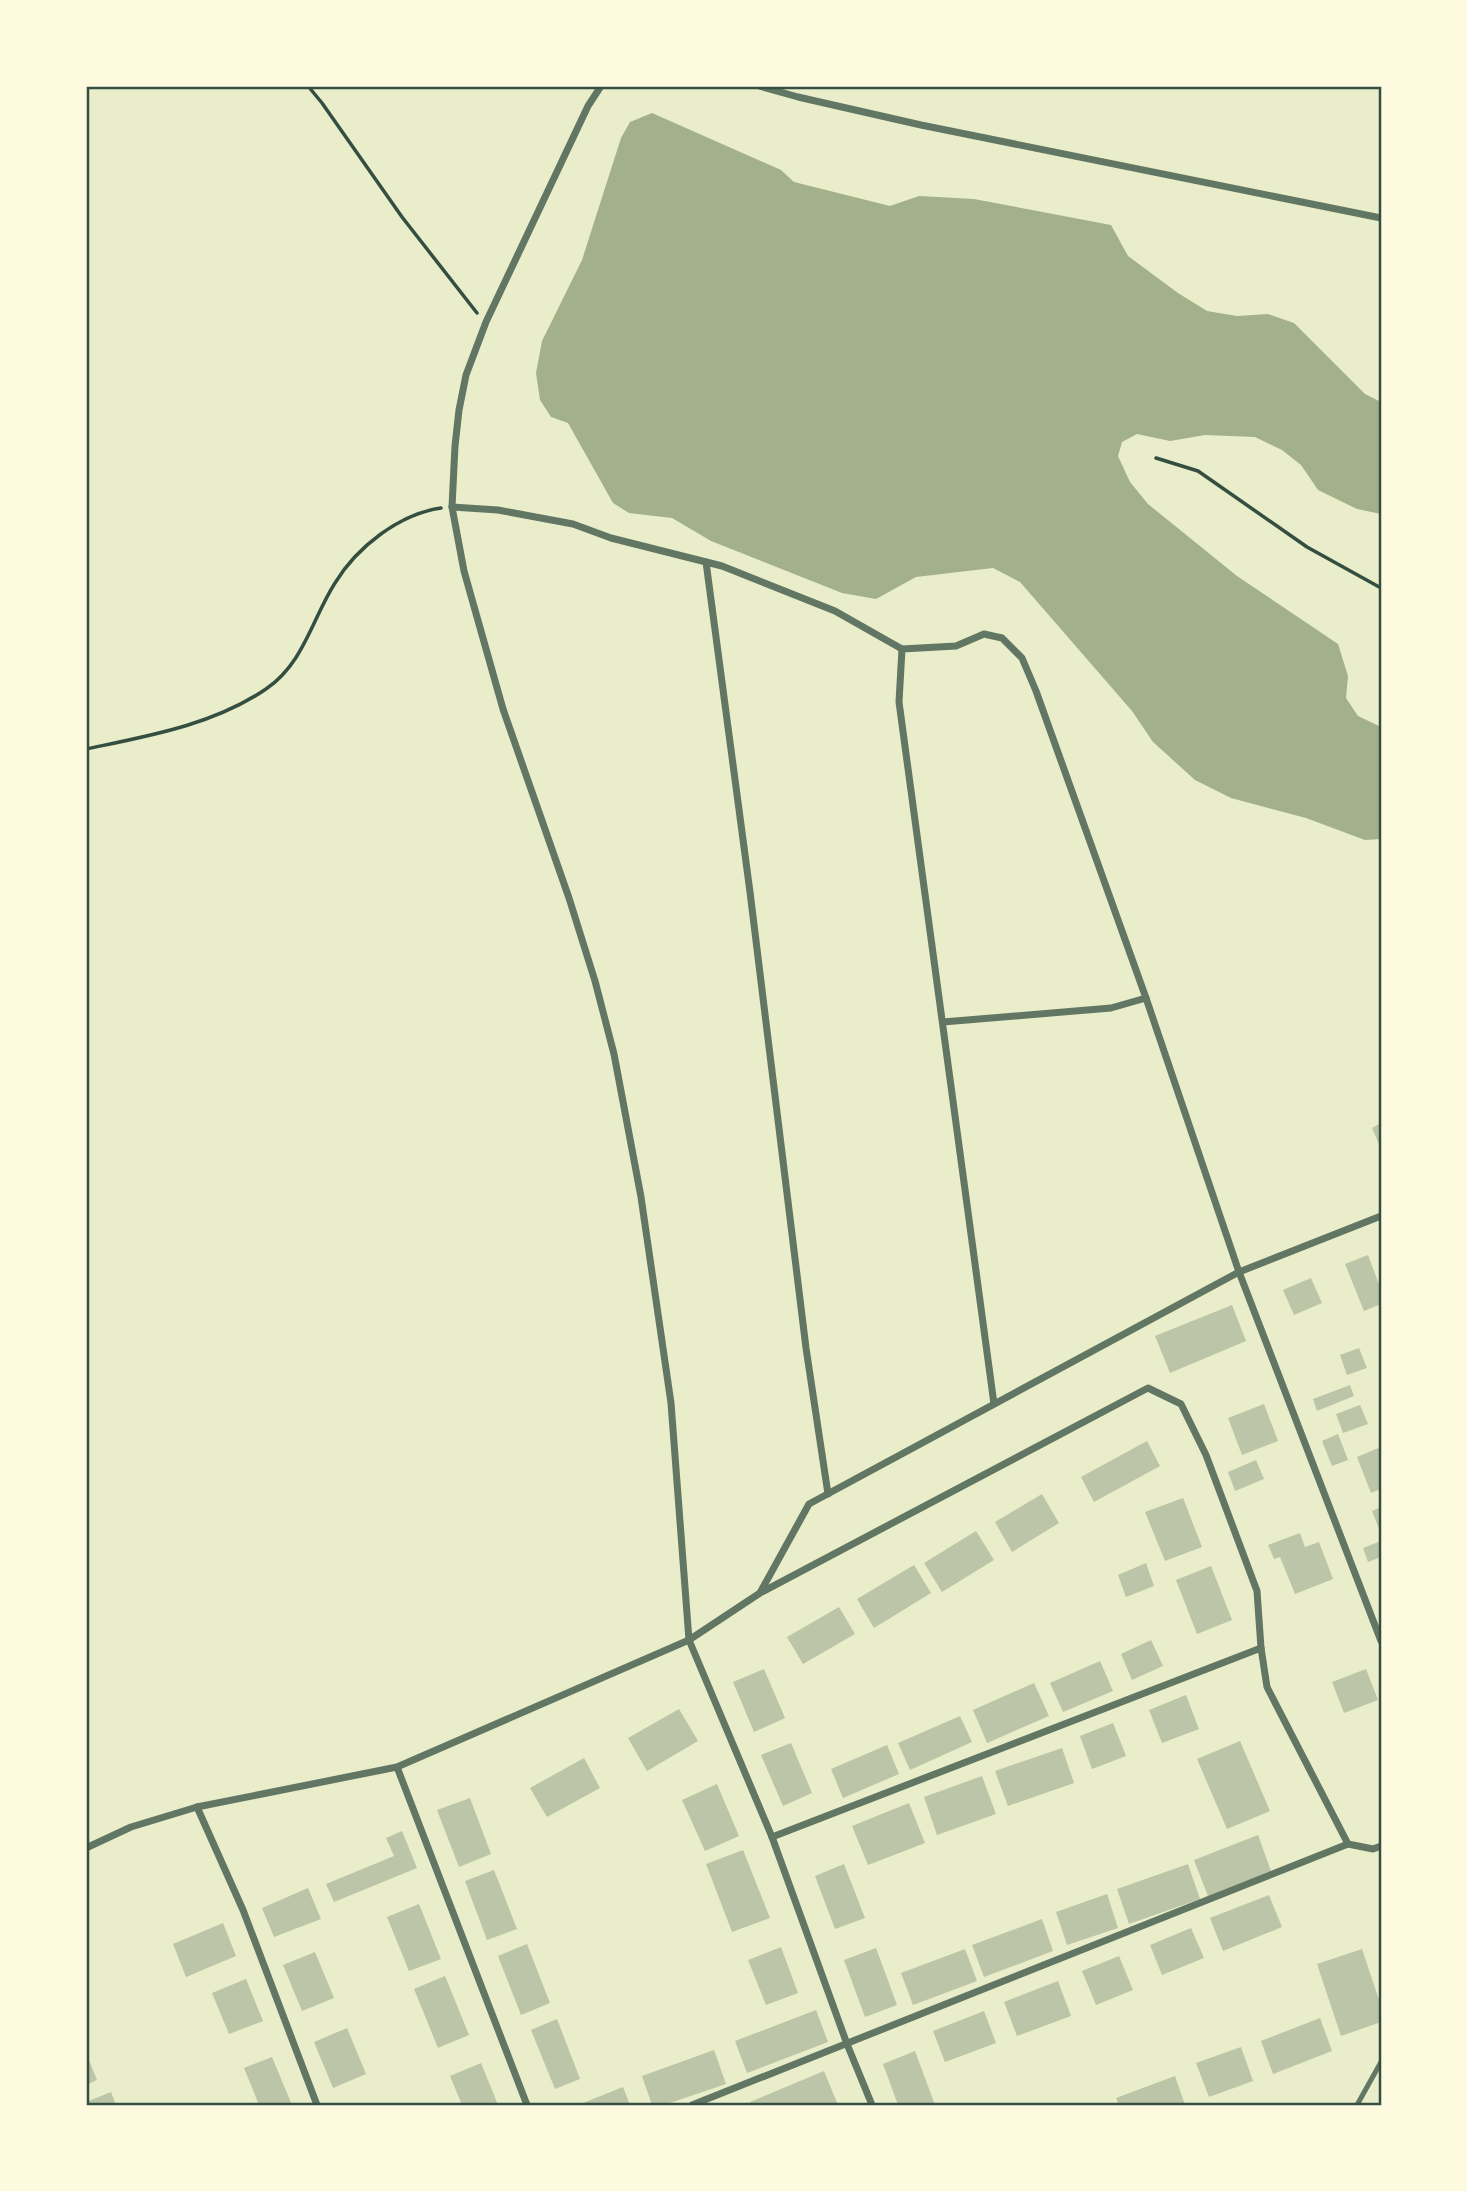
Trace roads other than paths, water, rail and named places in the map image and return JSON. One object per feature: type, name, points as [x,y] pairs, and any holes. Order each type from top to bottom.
[{"type":"street","points":[[601,86],[486,322],[466,375],[459,410],[452,507],[464,571],[503,709],[569,898],[614,1054],[641,1197],[671,1404],[689,1640],[772,1837],[872,2105]]},
{"type":"street","points":[[759,86],[921,125],[1381,218]]},
{"type":"street","points":[[452,507],[498,510],[573,524],[611,538],[723,566],[835,611],[902,649],[956,646],[984,634],[1002,638],[1022,658],[1146,998],[1239,1272],[1381,1641]]},
{"type":"street","points":[[706,562],[806,1348],[828,1494]]},
{"type":"street","points":[[902,649],[899,702],[993,1404]]},
{"type":"street","points":[[943,1022],[1111,1008],[1146,998]]},
{"type":"street","points":[[760,1593],[809,1504],[1239,1272],[1381,1216]]},
{"type":"street","points":[[86,1848],[131,1827],[197,1807],[397,1767],[689,1640],[760,1593],[1149,1388],[1181,1404],[1206,1455],[1257,1591],[1267,1687],[1348,1844]]},
{"type":"street","points":[[772,1837],[1261,1648]]},
{"type":"street","points":[[397,1767],[527,2105]]},
{"type":"street","points":[[197,1807],[243,1910],[317,2105]]},
{"type":"street","points":[[692,2105],[1348,1844],[1373,1849],[1381,1846]]},
{"type":"lane","points":[[1357,2105],[1381,2062]]}]
